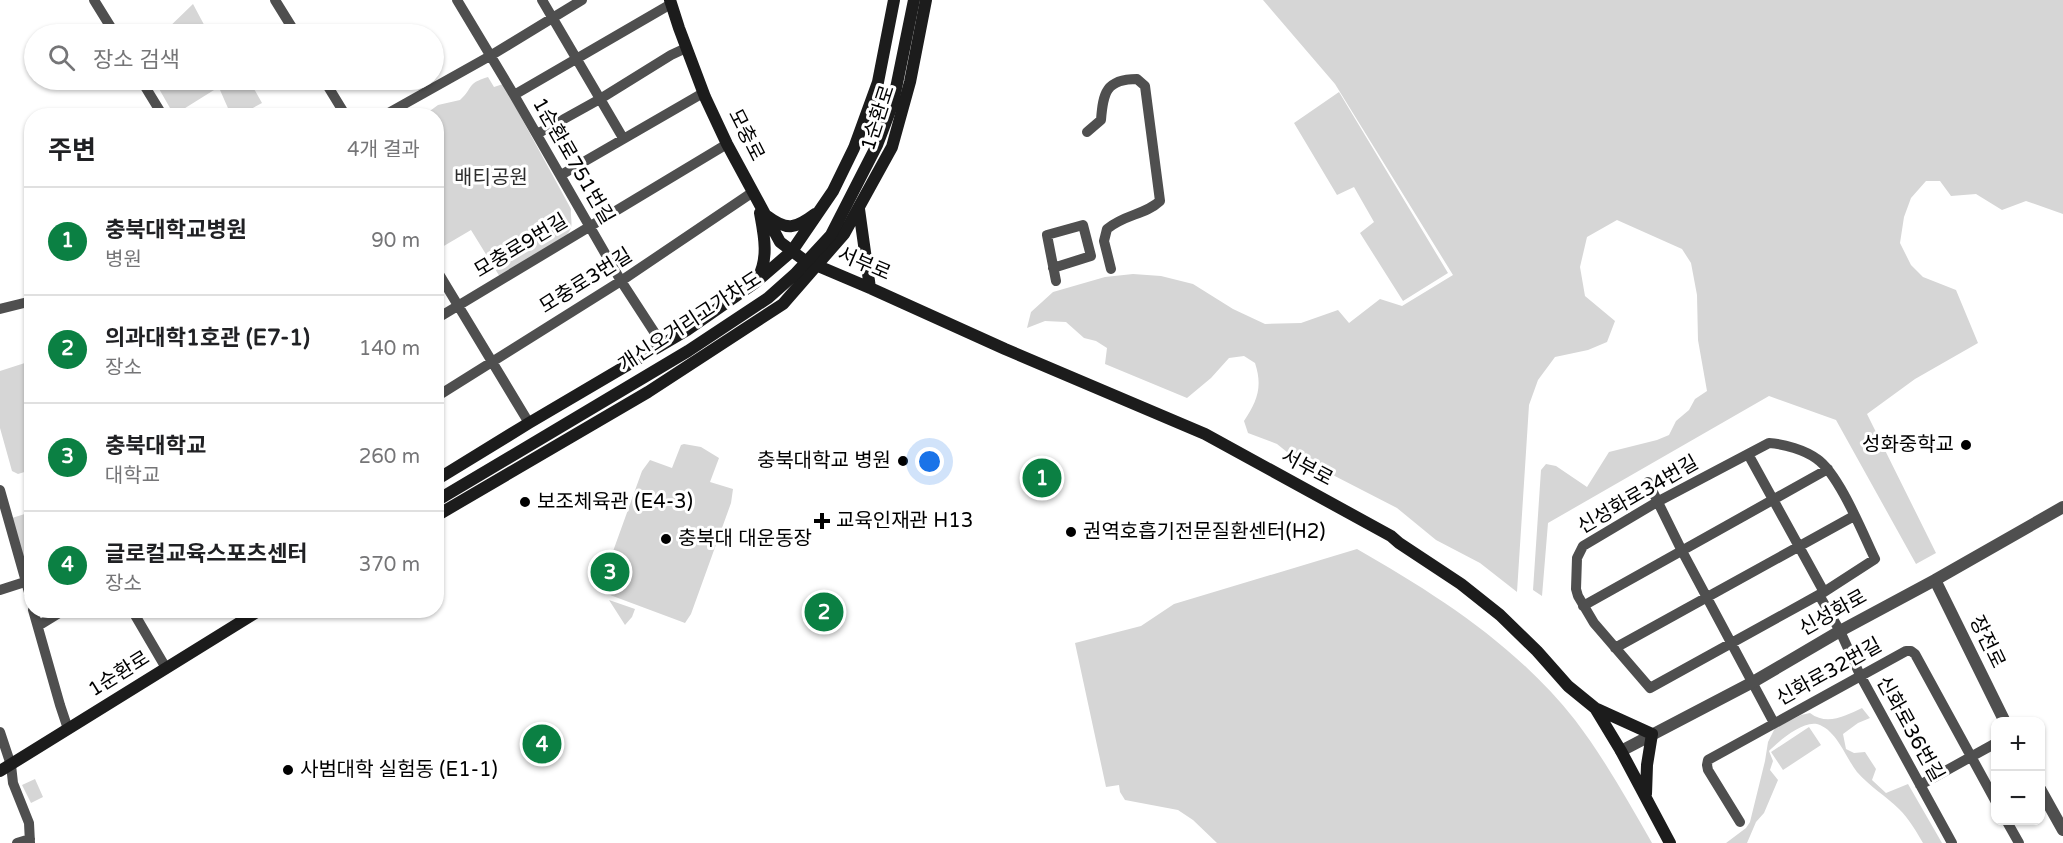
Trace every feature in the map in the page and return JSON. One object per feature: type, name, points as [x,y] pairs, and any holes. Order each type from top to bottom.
[{"type":"main road","points":[[444,475],[687,330],[756,282],[792,251],[833,191],[854,148],[874,93],[894,0]]},
{"type":"main road","name":"개신오거리고가차도","points":[[444,496],[688,351],[768,298],[795,274],[831,235],[877,145],[893,102],[914,0]]},
{"type":"main road","name":"1순환로","points":[[444,511],[648,392],[783,304],[844,234],[892,147],[910,82],[927,0]]},
{"type":"main road","name":"모충로","points":[[671,2],[703,93],[780,242],[804,260],[817,266]]},
{"type":"main road","points":[[753,192],[764,235],[765,250],[764,262],[756,282]]},
{"type":"main road","points":[[859,209],[870,288]]},
{"type":"main road","points":[[765,214],[778,225],[787,227],[806,221],[821,210]]},
{"type":"main road","name":"서부로","points":[[817,266],[1205,434],[1391,536],[1461,584],[1500,615],[1537,651],[1568,686],[1594,708],[1646,795],[1670,843]]},
{"type":"main road","name":"1순환로","points":[[5,768],[247,618]]},
{"type":"main road","points":[[1594,708],[1652,734],[1647,765],[1646,795]]},
{"type":"street","points":[[94,0],[109,24]]},
{"type":"street","points":[[275,0],[290,24]]},
{"type":"street","name":"1순환로751번길","points":[[457,0],[621,281],[662,344]]},
{"type":"street","points":[[542,0],[623,138]]},
{"type":"street","points":[[444,82],[582,0]]},
{"type":"street","points":[[514,95],[671,2]]},
{"type":"street","points":[[537,134],[686,48]]},
{"type":"street","points":[[1087,132],[1101,120],[1102,100],[1108,89],[1117,81],[1137,79],[1145,86],[1161,201],[1154,208],[1126,216],[1107,229],[1104,241],[1111,269]]},
{"type":"street","points":[[147,90],[157,108]]},
{"type":"street","points":[[330,90],[341,108]]},
{"type":"street","points":[[397,108],[429,90]]},
{"type":"street","points":[[561,175],[703,93]]},
{"type":"street","name":"모충로9번길","points":[[444,314],[728,144]]},
{"type":"street","name":"모충로3번길","points":[[444,392],[621,281],[753,192]]},
{"type":"street","points":[[1053,268],[1091,256],[1083,225],[1047,235],[1053,268],[1056,281]]},
{"type":"street","points":[[444,282],[529,423]]},
{"type":"street","points":[[0,309],[24,303]]},
{"type":"street","name":"신성화로34번길","points":[[1732,643],[1650,688],[1594,623],[1584,606],[1576,589],[1579,552],[1583,546],[1657,502],[1769,443],[1776,444],[1806,453],[1818,459],[1828,469],[1875,559],[1822,594]]},
{"type":"street","name":"신화로36번길","points":[[1748,454],[1799,546],[1860,675],[1952,843]]},
{"type":"street","points":[[1584,606],[1828,469]]},
{"type":"street","points":[[1648,482],[1682,551],[1774,723]]},
{"type":"street","points":[[0,490],[24,565]]},
{"type":"street","name":"신성화로","points":[[1621,751],[1753,682],[2063,507]]},
{"type":"street","points":[[1615,648],[1854,516]]},
{"type":"street","name":"장전로","points":[[1935,580],[2003,717]]},
{"type":"street","points":[[0,590],[24,583]]},
{"type":"street","points":[[1732,643],[1822,594]]},
{"type":"street","points":[[36,618],[69,729]]},
{"type":"street","points":[[38,626],[51,618]]},
{"type":"street","points":[[137,618],[166,668]]},
{"type":"street","name":"신화로32번길","points":[[1740,822],[1707,765],[1713,756],[1901,653],[1911,651],[1915,654],[1991,794]]},
{"type":"street","points":[[0,732],[5,768],[29,823],[30,841],[17,843]]},
{"type":"street","points":[[1920,785],[1991,745]]},
{"type":"street","points":[[2045,798],[2063,830]]},
{"type":"street","points":[[2009,825],[2019,843]]},
{"type":"green space","points":[[1263,0],[2063,0],[2063,214],[2026,201],[2002,210],[1976,194],[1951,196],[1940,181],[1926,181],[1911,198],[1904,217],[1900,243],[1911,265],[1923,277],[1956,290],[1978,343],[1915,379],[1867,414],[1936,553],[1916,564],[1836,420],[1769,396],[1548,523],[1542,596],[1533,590],[1541,470],[1546,464],[1556,466],[1587,487],[1609,452],[1669,435],[1676,421],[1689,410],[1695,399],[1707,391],[1698,340],[1697,295],[1691,263],[1682,249],[1617,220],[1587,237],[1580,267],[1585,296],[1615,321],[1607,342],[1588,350],[1555,357],[1538,380],[1529,405],[1517,592],[1480,563],[1436,540],[1397,508],[1327,472],[1307,468],[1277,444],[1248,433],[1244,421],[1257,394],[1258,379],[1255,363],[1244,356],[1229,358],[1211,378],[1187,398],[1105,364],[1107,348],[1096,341],[1084,338],[1066,322],[1045,321],[1027,328],[1031,312],[1053,292],[1105,277],[1133,274],[1161,276],[1193,284],[1233,309],[1265,324],[1301,323],[1338,310],[1349,323],[1380,299],[1402,306],[1453,275],[1335,84]]},
{"type":"green space","points":[[193,4],[204,24],[172,24]]},
{"type":"green space","name":"배티공원","points":[[488,77],[494,87],[503,84],[571,209],[571,226],[566,235],[500,277],[471,230],[444,246],[444,108],[434,108],[460,100],[473,84]]},
{"type":"green space","points":[[160,90],[214,90],[185,108],[170,108]]},
{"type":"green space","points":[[220,90],[255,90],[262,103],[253,108],[228,108]]},
{"type":"green space","points":[[1339,92],[1448,273],[1403,301],[1360,233],[1374,222],[1354,187],[1337,195],[1294,123]]},
{"type":"green space","points":[[24,363],[24,472],[18,474],[12,471],[0,428],[0,371]]},
{"type":"green space","points":[[681,445],[701,447],[719,458],[710,482],[733,489],[731,503],[691,614],[685,623],[602,592],[603,579],[642,471],[650,460],[672,468]]},
{"type":"green space","points":[[24,514],[24,558],[12,518]]},
{"type":"green space","points":[[1357,549],[1446,604],[1501,645],[1527,668],[1552,693],[1586,734],[1652,843],[1217,843],[1193,820],[1178,810],[1125,800],[1119,785],[1106,787],[1075,643],[1141,626],[1174,604]]},
{"type":"green space","points":[[609,600],[635,609],[625,625]]},
{"type":"green space","points":[[1862,708],[1870,718],[1858,723],[1843,734],[1846,749],[1854,753],[1865,752],[1876,769],[1872,780],[1886,793],[1908,784],[1942,843],[1923,843],[1903,813],[1857,772],[1832,734],[1820,725],[1814,724],[1793,732],[1769,751],[1773,761],[1770,770],[1778,780],[1764,813],[1756,822],[1747,843],[1726,843],[1746,828],[1750,822],[1768,742],[1775,728],[1801,715],[1810,713],[1816,717],[1829,719],[1843,717]]},
{"type":"green space","points":[[1809,727],[1821,745],[1783,770],[1771,752]]},
{"type":"green space","points":[[35,779],[43,797],[31,803],[22,785]]},
{"type":"place","name":"성화중학교","points":[[1966,445]]},
{"type":"place","name":"충북대학교 병원","points":[[903,461]]},
{"type":"place","name":"충북대학교병원","points":[[1042,478]]},
{"type":"place","name":"보조체육관 (E4-3)","points":[[525,502]]},
{"type":"place","name":"교육인재관 H13","points":[[822,521]]},
{"type":"place","name":"권역호흡기전문질환센터(H2)","points":[[1071,532]]},
{"type":"place","name":"충북대 대운동장","points":[[666,539]]},
{"type":"place","name":"충북대학교","points":[[610,572]]},
{"type":"place","name":"의과대학1호관 (E7-1)","points":[[824,612]]},
{"type":"place","name":"글로컬교육스포츠센터","points":[[542,744]]},
{"type":"place","name":"사범대학 실험동 (E1-1)","points":[[288,770]]}]
